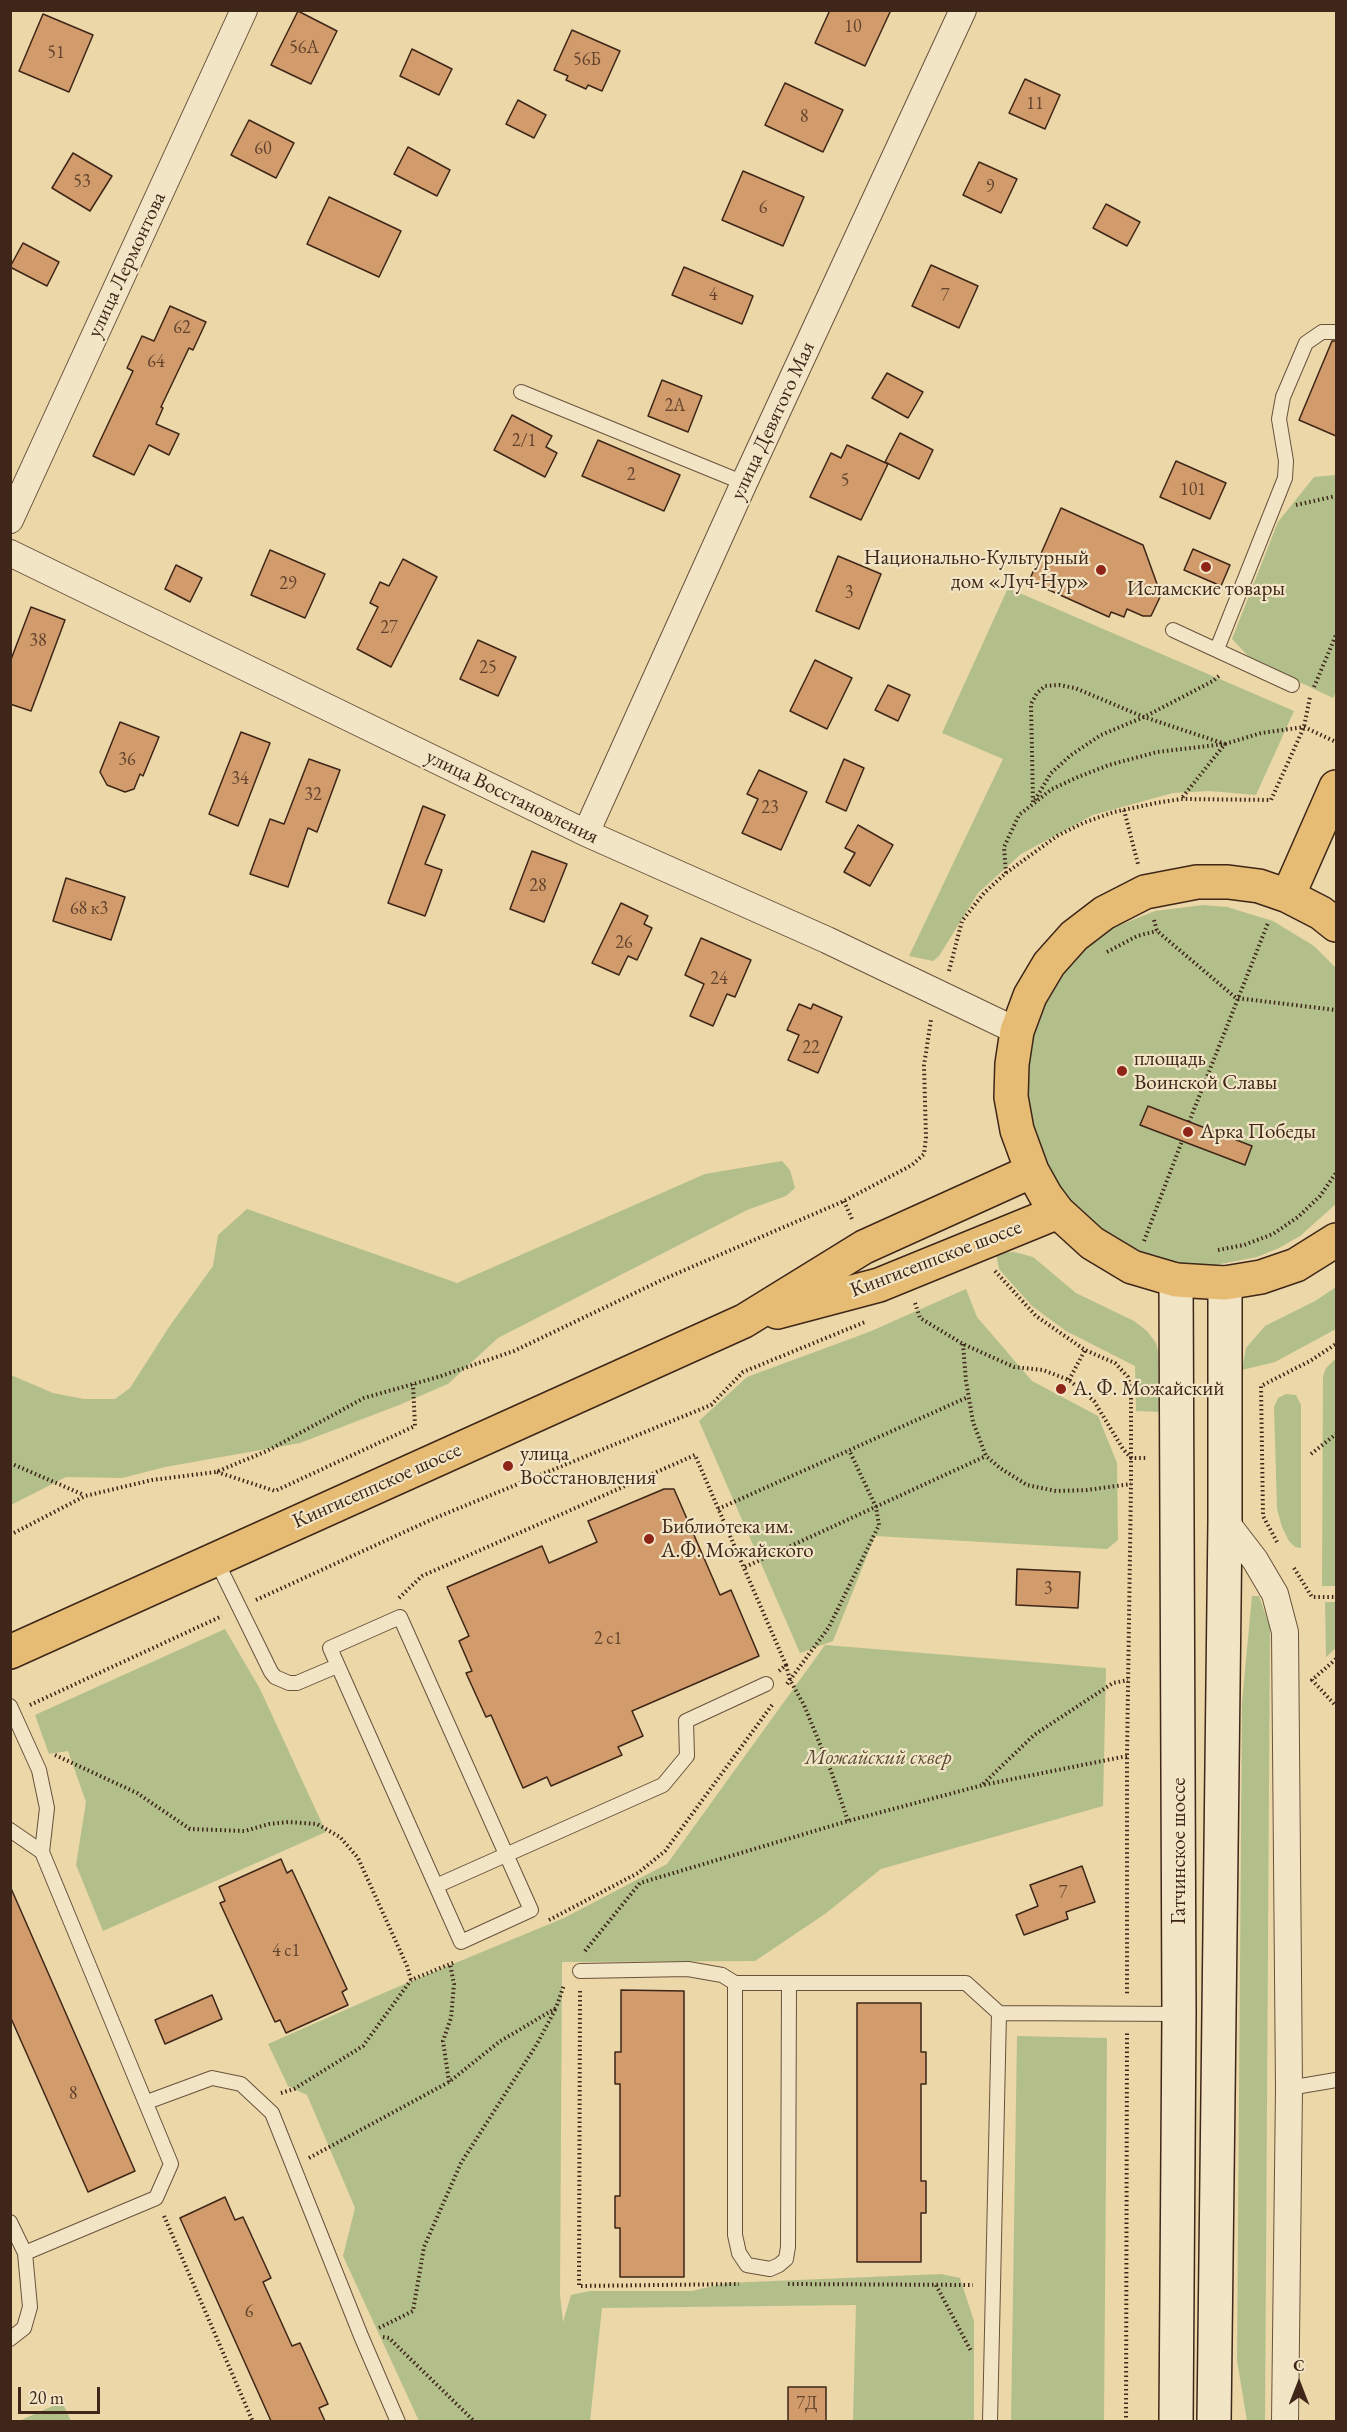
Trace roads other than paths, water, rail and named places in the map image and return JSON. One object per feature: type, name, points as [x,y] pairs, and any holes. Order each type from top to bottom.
[{"type":"main road","points":[[1288,896],[1336,787]]},
{"type":"main road","points":[[1336,925],[1321,913],[1288,896],[1259,886],[1228,882],[1197,882],[1145,891],[1104,913],[1074,936],[1049,964],[1030,996],[1017,1031],[1012,1064],[1011,1097],[1017,1130],[1032,1171],[1046,1196],[1058,1212],[1092,1243],[1132,1267],[1176,1280],[1225,1283],[1261,1277],[1296,1265],[1336,1240]]},
{"type":"main road","name":"Кингисеппское шоссе","points":[[10,1652],[744,1321],[864,1247],[1032,1171]]},
{"type":"main road","name":"Кингисеппское шоссе","points":[[744,1321],[879,1285],[1058,1212]]},
{"type":"main road","name":"Гатчинское шоссе","points":[[1176,1280],[1179,2014],[1176,2421]]},
{"type":"main road","name":"Гатчинское шоссе","points":[[1214,2421],[1225,1521],[1225,1283]]},
{"type":"street","name":"улица Лермонтова","points":[[10,520],[244,10]]},
{"type":"street","name":"улица Девятого Мая","points":[[586,833],[744,483],[963,10]]},
{"type":"street","name":"улица Восстановления","points":[[10,554],[586,833],[827,940],[1017,1031]]},
{"type":"street","points":[[1225,1521],[1255,1560],[1275,1594],[1285,1632],[1289,2088],[1285,2421]]},
{"type":"lane","points":[[1217,649],[1285,478],[1286,462],[1279,419],[1284,397],[1306,343],[1322,332],[1336,332]]},
{"type":"lane","points":[[521,392],[744,483]]},
{"type":"lane","points":[[1173,630],[1292,685]]},
{"type":"lane","points":[[216,1560],[271,1672],[282,1681],[297,1683],[337,1665]]},
{"type":"lane","points":[[400,1617],[531,1910],[461,1942],[337,1665],[330,1648],[400,1617]]},
{"type":"lane","points":[[436,1886],[663,1785],[687,1756],[686,1721],[766,1684]]},
{"type":"lane","points":[[12,1709],[39,1770],[47,1808],[42,1852],[171,2164],[156,2198],[26,2253]]},
{"type":"lane","points":[[10,1830],[42,1852]]},
{"type":"lane","points":[[580,1971],[688,1969],[722,1975],[735,1983],[966,1983],[999,2013],[1179,2014]]},
{"type":"lane","points":[[735,1983],[735,2235],[739,2253],[747,2265],[770,2269],[786,2259],[788,2247],[789,1983]]},
{"type":"lane","points":[[990,2421],[999,2013]]},
{"type":"lane","points":[[147,2102],[212,2078],[241,2084],[272,2113],[361,2336],[398,2421]]},
{"type":"lane","points":[[1289,2088],[1336,2080]]},
{"type":"lane","points":[[10,2222],[26,2253],[30,2307],[24,2328],[10,2339]]},
{"type":"place","name":"Исламские товары","points":[[1206,567]]},
{"type":"place","name":"Национально-Культурный дом «Луч-Нур»","points":[[1101,570]]},
{"type":"place","name":"площадь Воинской Славы","points":[[1122,1071]]},
{"type":"place","name":"Арка Победы","points":[[1188,1132]]},
{"type":"place","name":"А. Ф. Можайский","points":[[1061,1389]]},
{"type":"place","name":"улица Восстановления","points":[[508,1466]]},
{"type":"place","name":"Библиотека им. А.Ф. Можайского","points":[[649,1539]]},
{"type":"park label","name":"Можайский сквер","points":[[878,1758]]}]
